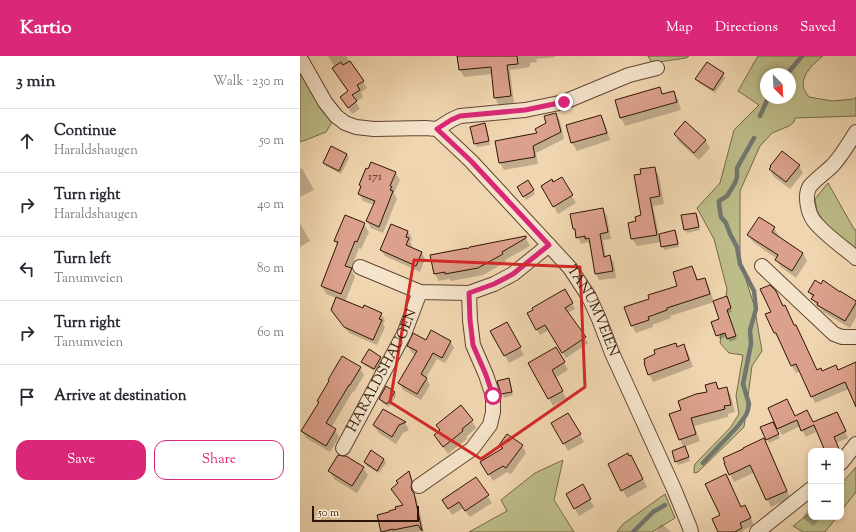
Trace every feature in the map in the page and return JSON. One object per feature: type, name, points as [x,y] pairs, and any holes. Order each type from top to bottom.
[{"type":"street","points":[[300,58],[325,102],[336,116],[345,123],[356,127],[374,129],[437,129],[460,116],[525,110],[564,102],[629,75],[657,68]]},
{"type":"street","name":"TANUMVEIEN","points":[[437,129],[471,161],[570,268],[589,297],[600,319],[612,353],[676,494],[691,532]]},
{"type":"street","points":[[856,132],[846,149],[834,164],[809,187],[807,196],[808,206],[814,220],[856,258]]},
{"type":"street","name":"HARALDSHAUGEN","points":[[360,267],[420,292],[469,293],[494,284],[513,274],[549,245]]},
{"type":"street","points":[[762,266],[834,334],[842,337],[856,337]]},
{"type":"street","name":"HARALDSHAUGEN","points":[[343,448],[404,334],[420,292]]},
{"type":"street","points":[[419,486],[472,449],[490,425],[493,412],[493,396],[473,345],[469,293]]},
{"type":"street","points":[[844,459],[856,444]]},
{"type":"street","points":[[757,532],[808,491]]},
{"type":"highlighted area","points":[[414,260],[580,267],[585,387],[481,459],[390,402]]},
{"type":"green space","points":[[648,56],[689,56],[686,58],[652,63]]},
{"type":"green space","points":[[758,56],[823,56],[807,72],[803,81],[805,91],[809,97],[832,101],[854,99],[856,97],[856,116],[795,118],[794,122],[789,126],[772,133],[760,146],[740,191],[740,261],[754,305],[762,351],[752,366],[744,427],[698,472],[694,473],[695,464],[730,428],[739,414],[736,396],[743,355],[729,353],[720,343],[727,289],[714,239],[697,208],[720,183],[734,130],[759,105],[738,91]]},
{"type":"green space","points":[[300,68],[325,102],[332,122],[326,132],[300,142]]},
{"type":"green space","points":[[828,183],[854,229],[856,230],[856,253],[832,234],[817,211],[815,199]]},
{"type":"green space","points":[[563,460],[554,500],[574,532],[469,532],[507,511],[501,500],[535,473]]},
{"type":"green space","points":[[856,467],[856,492],[844,507],[844,484],[844,481]]},
{"type":"green space","points":[[665,494],[675,518],[652,532],[617,532],[623,524]]},
{"type":"green space","points":[[808,514],[808,520],[835,520],[825,532],[803,532],[793,526]]},
{"type":"building","points":[[457,56],[517,56],[518,64],[507,65],[511,96],[494,98],[491,67],[459,70]]},
{"type":"building","points":[[350,61],[364,81],[357,85],[360,90],[352,95],[357,101],[348,108],[340,97],[348,91],[332,68],[341,62],[343,65]]},
{"type":"building","points":[[707,62],[724,73],[713,90],[695,79]]},
{"type":"building","points":[[660,87],[662,94],[674,91],[677,102],[620,118],[615,100]]},
{"type":"building","points":[[556,113],[561,132],[533,146],[535,157],[499,163],[495,141],[537,133],[535,129],[546,123],[544,116]]},
{"type":"building","points":[[601,115],[607,133],[571,143],[566,125]]},
{"type":"building","points":[[685,121],[706,140],[694,153],[674,134]]},
{"type":"building","points":[[485,123],[489,141],[474,144],[470,127]]},
{"type":"building","points":[[331,146],[347,154],[339,171],[323,163]]},
{"type":"building","points":[[782,151],[800,165],[786,182],[769,169]]},
{"type":"building","points":[[371,162],[396,172],[390,186],[392,187],[390,190],[393,191],[379,227],[366,221],[375,201],[358,194],[361,186],[359,185],[366,168],[368,169]]},
{"type":"building","points":[[655,167],[660,196],[650,198],[657,235],[631,239],[628,223],[636,221],[635,217],[641,215],[634,175],[641,174],[640,169]]},
{"type":"building","points":[[562,177],[573,195],[553,207],[541,186],[552,179],[553,182]]},
{"type":"building","points":[[528,180],[534,190],[523,197],[517,187]]},
{"type":"building","points":[[603,208],[608,232],[600,234],[604,257],[610,255],[613,271],[595,274],[589,238],[585,239],[585,236],[576,238],[575,229],[573,229],[570,214]]},
{"type":"building","points":[[696,213],[699,227],[684,230],[681,215]]},
{"type":"building","points":[[345,215],[365,223],[357,242],[355,241],[345,266],[352,268],[341,294],[321,286],[338,242],[334,241]]},
{"type":"building","points":[[759,217],[775,227],[772,232],[803,253],[792,271],[775,260],[778,255],[747,235]]},
{"type":"building","points":[[391,224],[408,231],[406,237],[409,238],[406,245],[422,252],[416,266],[380,250]]},
{"type":"building","points":[[675,230],[678,244],[661,247],[659,234]]},
{"type":"building","points":[[526,236],[526,238],[502,252],[503,254],[478,268],[445,274],[445,272],[434,274],[430,255],[467,249],[470,247]]},
{"type":"building","points":[[692,266],[697,280],[705,278],[710,294],[667,308],[667,310],[648,317],[649,320],[631,326],[624,307],[649,299],[648,295],[677,286],[673,272]]},
{"type":"building","points":[[815,280],[821,284],[823,280],[856,301],[845,321],[817,305],[818,303],[811,299],[814,295],[808,292]]},
{"type":"building","points":[[770,285],[776,291],[783,306],[785,305],[817,370],[821,368],[822,371],[836,365],[838,370],[856,362],[856,407],[845,382],[811,397],[796,364],[791,366],[776,333],[774,333],[765,314],[771,312],[760,289]]},
{"type":"building","points":[[565,289],[573,303],[565,308],[586,337],[562,353],[545,325],[536,330],[527,313],[533,310],[532,308]]},
{"type":"building","points":[[727,296],[731,308],[727,310],[736,336],[727,339],[725,333],[716,336],[711,322],[719,319],[713,301]]},
{"type":"building","points":[[336,297],[363,308],[364,305],[382,313],[379,319],[382,320],[373,340],[344,327],[331,310]]},
{"type":"building","points":[[507,322],[521,347],[504,356],[490,331]]},
{"type":"building","points":[[431,330],[451,341],[442,358],[433,353],[421,374],[427,378],[417,394],[398,383],[417,351],[407,346],[413,333],[426,340]]},
{"type":"building","points":[[676,343],[677,347],[684,344],[689,360],[648,375],[644,359],[655,354],[654,350]]},
{"type":"building","points":[[556,347],[565,362],[552,370],[563,391],[548,399],[528,363]]},
{"type":"building","points":[[369,349],[381,357],[374,369],[361,362]]},
{"type":"building","points":[[342,356],[361,367],[326,423],[336,429],[326,446],[301,431],[319,402],[317,401]]},
{"type":"building","points":[[509,378],[512,392],[501,394],[497,381]]},
{"type":"building","points":[[716,382],[718,389],[727,387],[731,405],[724,406],[725,409],[691,418],[696,434],[679,440],[669,414],[681,410],[678,401],[696,394],[707,392],[705,385]]},
{"type":"building","points":[[386,386],[395,392],[387,404],[379,399]]},
{"type":"building","points":[[787,399],[795,416],[807,410],[813,422],[837,412],[846,431],[834,437],[839,448],[824,448],[814,425],[801,431],[797,420],[777,429],[768,408]]},
{"type":"building","points":[[461,405],[473,420],[462,429],[463,431],[443,447],[434,435],[440,430],[436,425]]},
{"type":"building","points":[[383,409],[406,422],[399,425],[392,437],[373,425]]},
{"type":"building","points":[[568,413],[581,434],[563,444],[551,423]]},
{"type":"building","points":[[773,422],[779,434],[766,440],[760,427]]},
{"type":"building","points":[[507,434],[523,445],[506,468],[503,466],[488,475],[480,462],[503,448],[499,445]]},
{"type":"building","points":[[764,438],[787,491],[766,500],[750,465],[729,475],[723,458]]},
{"type":"building","points":[[685,446],[689,457],[675,462],[672,451]]},
{"type":"building","points":[[371,450],[384,459],[377,471],[364,462]]},
{"type":"building","points":[[628,453],[629,456],[631,455],[643,479],[621,491],[608,464]]},
{"type":"building","points":[[338,455],[346,456],[364,467],[352,486],[328,471]]},
{"type":"building","points":[[409,471],[412,482],[411,487],[414,493],[422,531],[418,525],[381,532],[377,515],[389,512],[396,509],[395,507],[403,505],[391,489],[398,483],[396,481]]},
{"type":"building","points":[[726,474],[741,507],[745,505],[751,518],[740,523],[742,528],[735,532],[718,532],[712,519],[720,515],[705,484]]},
{"type":"building","points":[[476,477],[489,495],[465,511],[459,502],[448,509],[442,500]]},
{"type":"building","points":[[583,484],[591,499],[574,509],[566,494]]},
{"type":"waterway","points":[[792,68],[802,56]]},
{"type":"waterway","points":[[760,116],[765,104]]},
{"type":"waterway","points":[[703,463],[738,426],[746,415],[749,404],[743,384],[751,344],[750,330],[756,309],[754,291],[740,264],[737,247],[726,223],[721,217],[719,201],[727,196],[735,183],[737,168],[754,138]]},
{"type":"waterway","points":[[633,532],[653,512],[665,505]]},
{"type":"route","points":[[493,396],[473,345],[469,293],[494,284],[513,274],[549,245],[471,161],[437,129],[460,116],[525,110],[564,102]]}]
